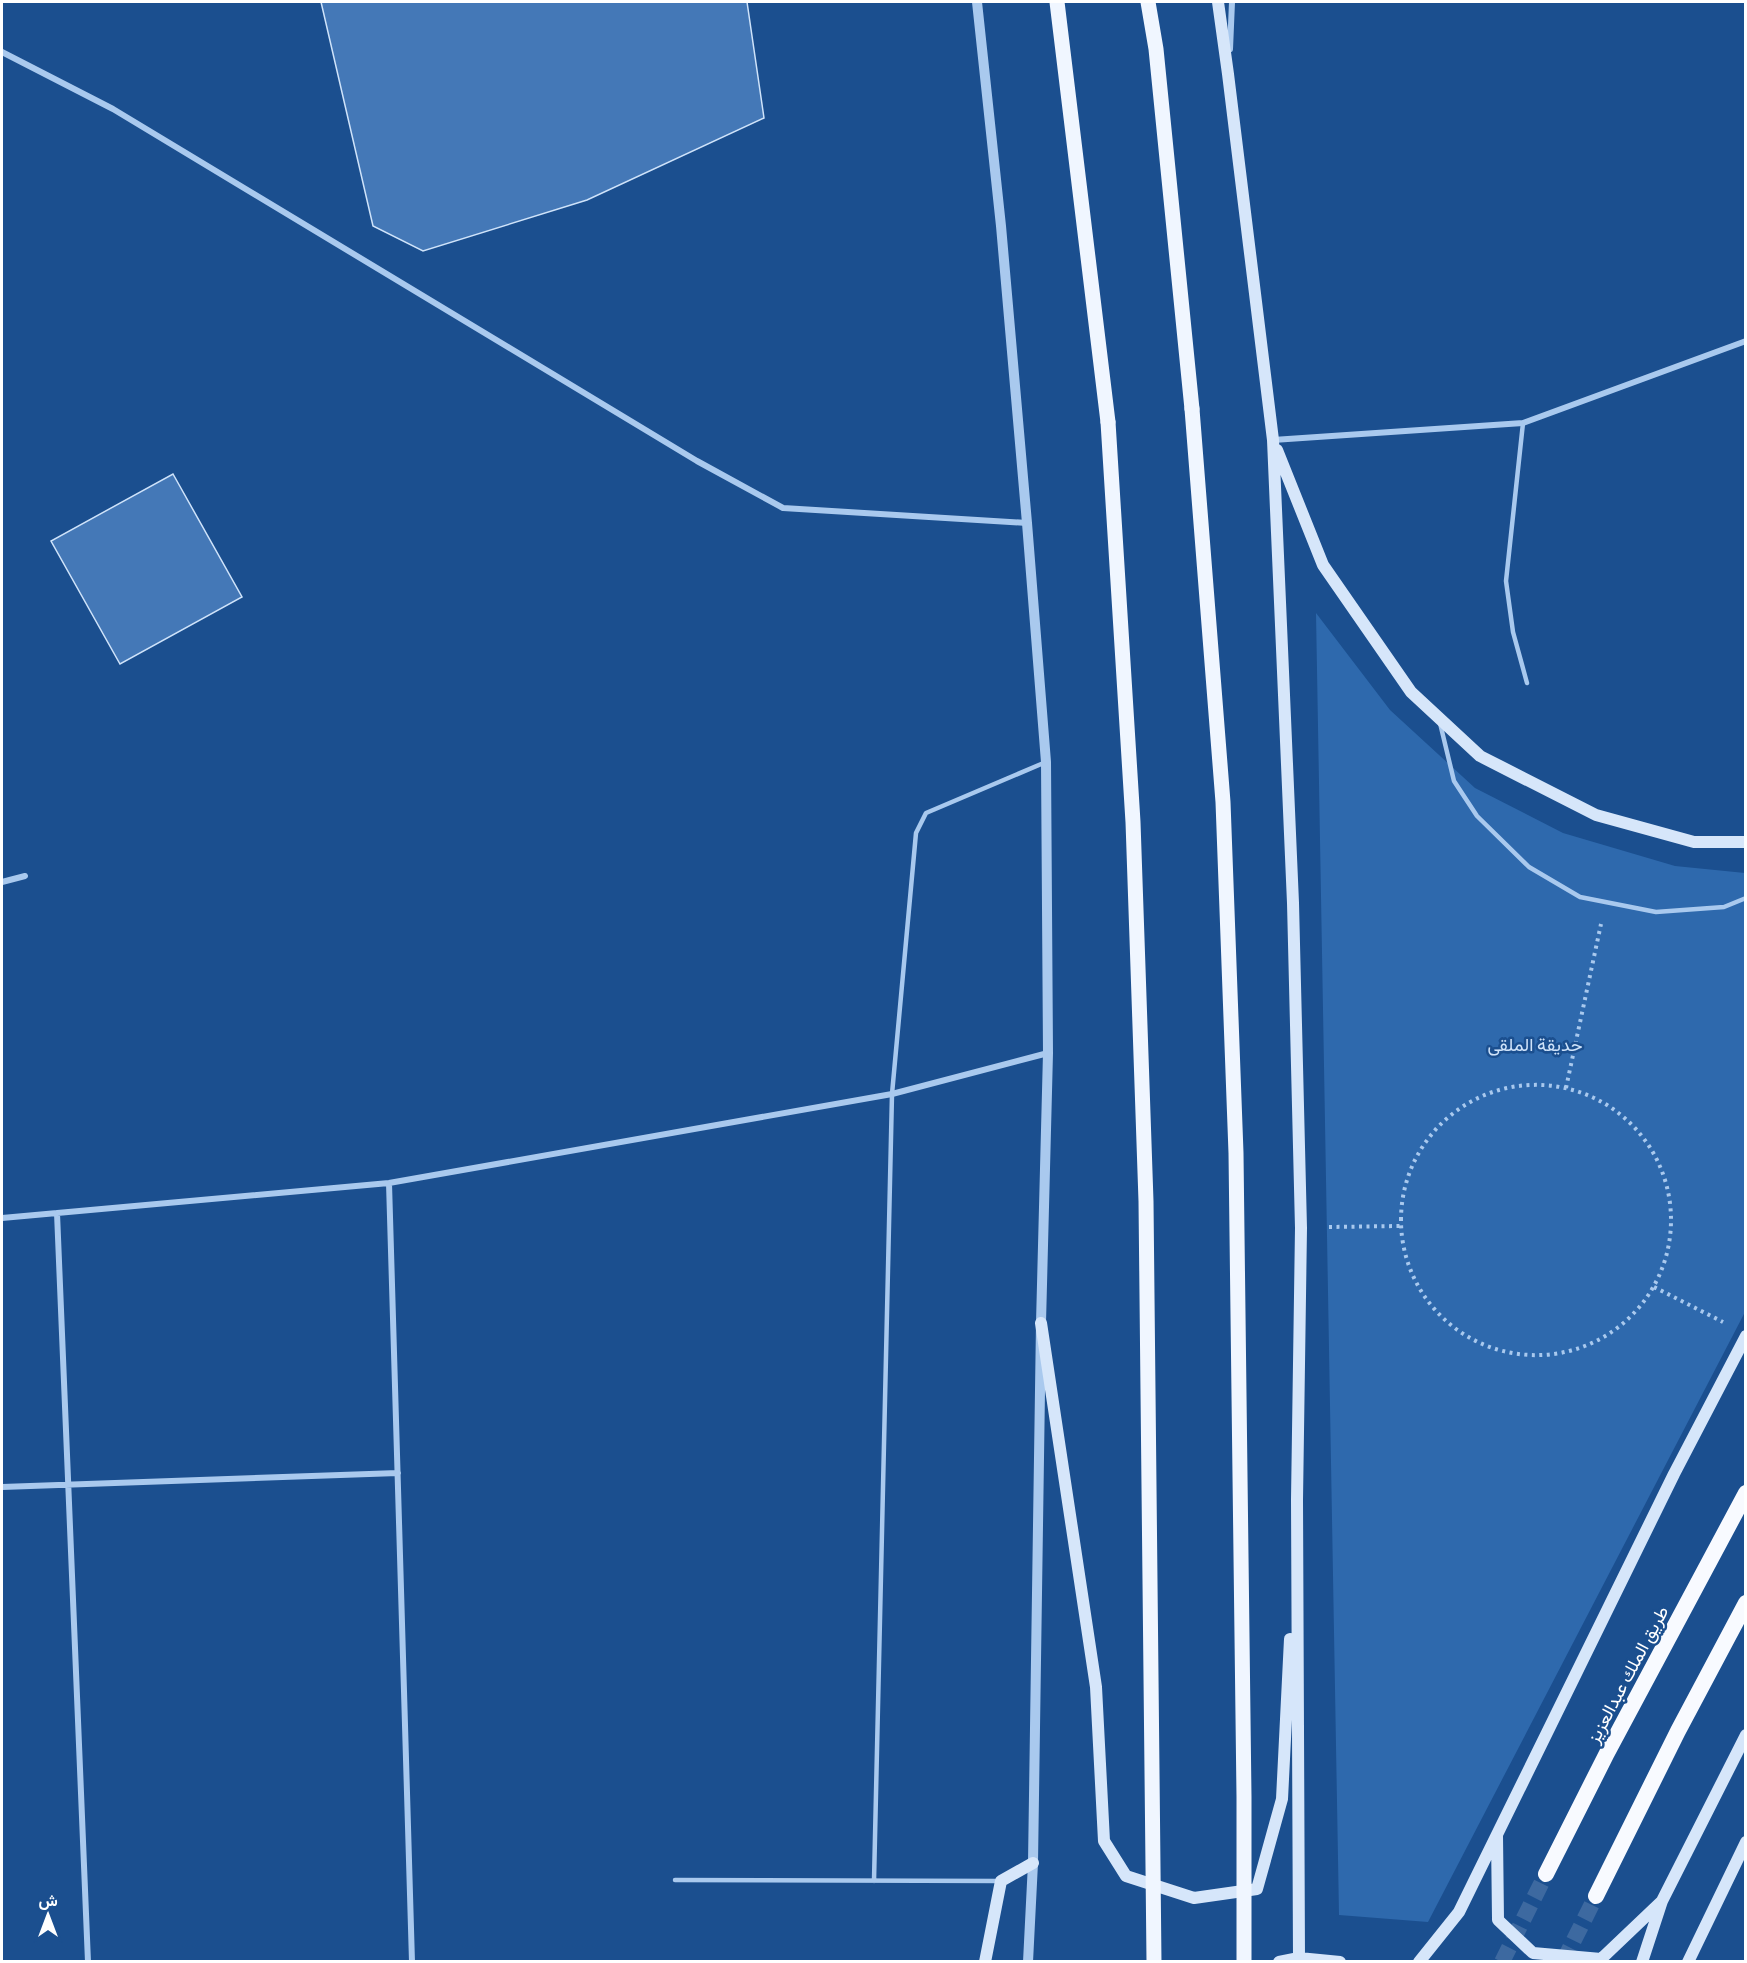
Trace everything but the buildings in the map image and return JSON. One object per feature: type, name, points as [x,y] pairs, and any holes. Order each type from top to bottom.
[{"type":"highway","name":"طريق الملك عبدالعزيز","points":[[1546,1874],[1607,1753],[1746,1493]]},
{"type":"highway","points":[[1596,1896],[1678,1731],[1746,1603]]},
{"type":"main road","points":[[1057,2],[1108,422],[1132,822],[1146,1201],[1154,1962]]},
{"type":"main road","points":[[1148,2],[1155,49],[1192,409],[1223,802],[1236,1153],[1244,1962]]},
{"type":"main road","points":[[1218,2],[1273,440],[1293,903],[1301,1228],[1297,1500],[1299,1958]]},
{"type":"main road","points":[[1273,440],[1323,565],[1411,692],[1480,756],[1596,815],[1694,842],[1746,842]]},
{"type":"main road","points":[[1041,1323],[1096,1687],[1104,1841],[1126,1876],[1194,1898],[1257,1889],[1282,1799],[1297,1500]]},
{"type":"main road","points":[[1419,1962],[1459,1912],[1674,1474],[1746,1336]]},
{"type":"main road","points":[[1642,1962],[1662,1901],[1746,1735]]},
{"type":"main road","points":[[1497,1832],[1498,1920],[1533,1953],[1601,1959],[1662,1901]]},
{"type":"main road","points":[[1688,1962],[1746,1842]]},
{"type":"main road","points":[[985,1962],[1000,1881],[1033,1863]]},
{"type":"main road","points":[[1279,1962],[1299,1958],[1340,1962]]},
{"type":"street","points":[[977,2],[1001,226],[1028,523],[1046,762],[1048,1053],[1041,1323],[1033,1863],[1028,1962]]},
{"type":"street","points":[[1228,74],[1232,2]]},
{"type":"street","points":[[2,52],[123,115],[697,462],[783,508],[1028,523]]},
{"type":"street","points":[[1273,440],[1523,423],[1746,340]]},
{"type":"street","points":[[2,882],[25,876]]},
{"type":"street","points":[[2,1218],[389,1183],[892,1094],[1048,1053]]},
{"type":"street","points":[[389,1183],[412,1962]]},
{"type":"street","points":[[57,1213],[88,1962]]},
{"type":"street","points":[[2,1487],[398,1473]]},
{"type":"lane","points":[[1523,423],[1506,581],[1514,632],[1527,683]]},
{"type":"lane","points":[[1439,718],[1454,781],[1477,816],[1528,867],[1580,897],[1656,912],[1724,908],[1746,898]]},
{"type":"lane","points":[[874,1881],[892,1094],[916,833],[926,813],[1046,762]]},
{"type":"lane","points":[[675,1881],[1000,1881]]},
{"type":"path","points":[[1566,1088],[1606,902]]},
{"type":"path","points":[[1538,1085],[1566,1088],[1593,1096],[1617,1111],[1655,1153],[1666,1179],[1672,1206],[1672,1234],[1666,1262],[1654,1287],[1637,1311],[1615,1330],[1590,1344],[1562,1353],[1533,1355],[1504,1351],[1477,1341],[1452,1326],[1431,1305],[1415,1281],[1405,1254],[1401,1226],[1402,1198],[1410,1171],[1422,1147],[1439,1125],[1460,1107],[1485,1094],[1511,1087],[1538,1085]]},
{"type":"path","points":[[1301,1228],[1401,1226]]},
{"type":"path","points":[[1654,1287],[1725,1323]]},
{"type":"green space","name":"حديقة الملقى","points":[[1316,613],[1390,710],[1475,788],[1563,833],[1675,866],[1745,873],[1745,1312],[1428,1922],[1339,1915]]},
{"type":"tunnel","points":[[1502,1962],[1546,1874]]},
{"type":"tunnel","points":[[1563,1962],[1596,1896]]}]
